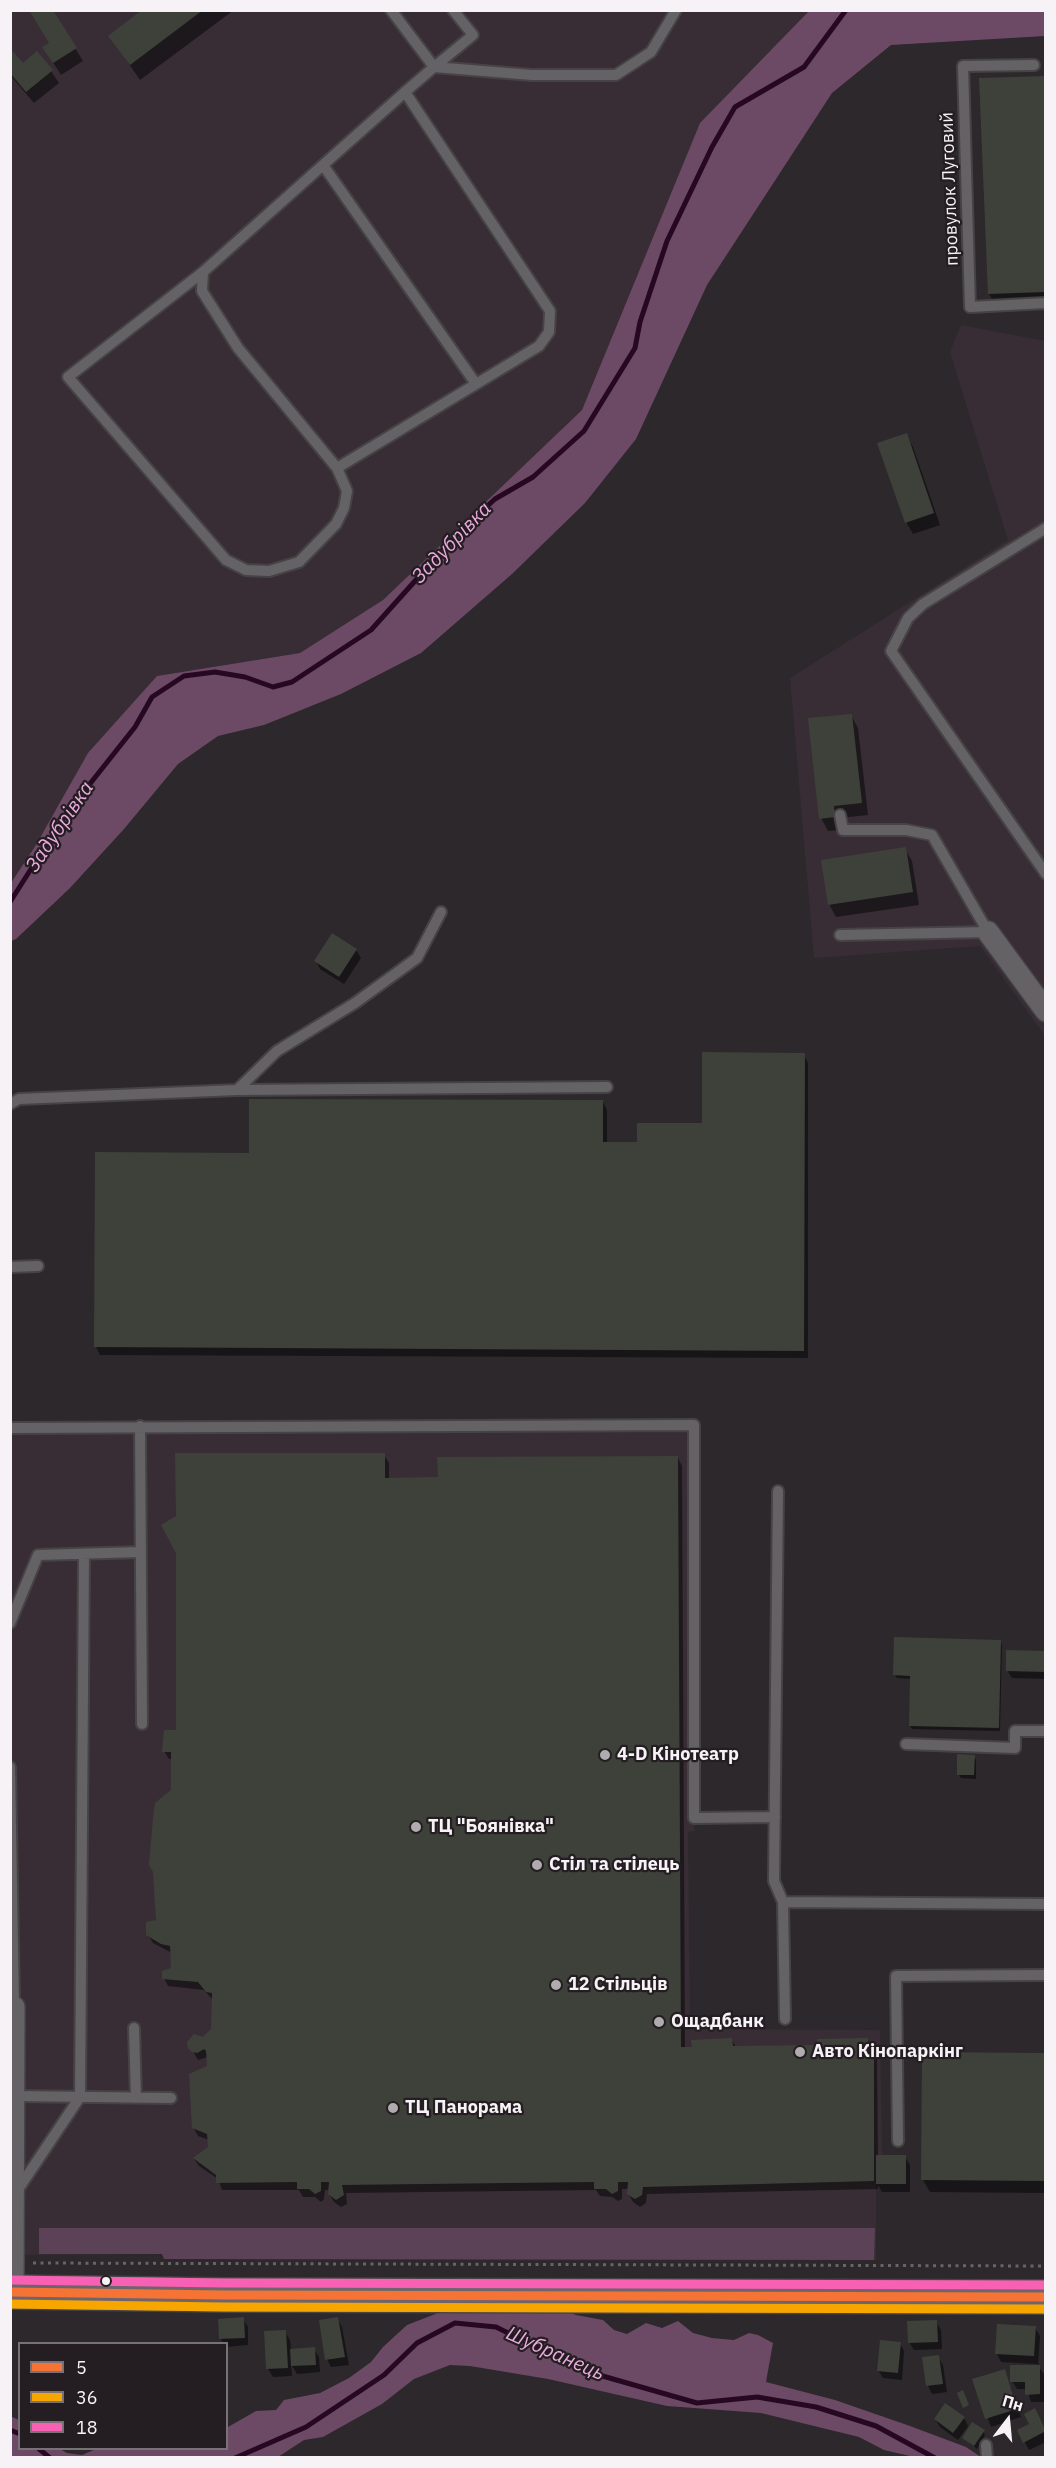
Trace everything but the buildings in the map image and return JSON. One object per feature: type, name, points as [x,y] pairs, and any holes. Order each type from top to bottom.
[{"type":"highway","points":[[12,2282],[215,2295],[1046,2296]]},
{"type":"street","points":[[988,932],[1046,1011]]},
{"type":"street","points":[[12,2282],[14,2007]]},
{"type":"lane","points":[[391,10],[434,67],[532,75],[616,75],[651,52],[676,10]]},
{"type":"lane","points":[[202,272],[202,291],[238,348],[337,468],[347,491],[344,508],[336,524],[299,562],[269,571],[246,570],[226,560],[68,377],[202,272],[405,92],[473,35],[453,10]]},
{"type":"lane","name":"провулок Луговий","points":[[1034,65],[963,66],[970,308],[1046,303]]},
{"type":"lane","points":[[337,468],[539,346],[549,332],[550,311],[405,92]]},
{"type":"lane","points":[[323,165],[476,384]]},
{"type":"lane","points":[[1046,528],[923,604],[908,618],[891,651],[1046,874]]},
{"type":"lane","points":[[840,815],[843,830],[906,830],[932,835],[988,932],[840,935]]},
{"type":"lane","points":[[237,1090],[277,1051],[355,1003],[417,958],[441,912]]},
{"type":"lane","points":[[10,1104],[19,1099],[237,1090],[607,1087]]},
{"type":"lane","points":[[10,1267],[38,1266]]},
{"type":"lane","points":[[10,1428],[693,1425],[694,1818],[775,1817]]},
{"type":"lane","points":[[140,1426],[142,1724]]},
{"type":"lane","points":[[778,1491],[774,1881],[783,1902],[785,2019]]},
{"type":"lane","points":[[10,1623],[38,1555],[141,1552]]},
{"type":"lane","points":[[13,2197],[80,2097],[84,1554]]},
{"type":"lane","points":[[906,1744],[1015,1748],[1015,1731],[1046,1731]]},
{"type":"lane","points":[[10,1767],[14,2007]]},
{"type":"lane","points":[[783,1902],[1046,1904]]},
{"type":"lane","points":[[898,2141],[896,1976],[1046,1975]]},
{"type":"lane","points":[[134,2028],[136,2098]]},
{"type":"lane","points":[[14,2096],[171,2098]]},
{"type":"lane","points":[[986,2445],[987,2457]]},
{"type":"path","points":[[12,2282],[1046,2266]]},
{"type":"shaded area","points":[[11,11],[809,11],[700,123],[582,410],[383,600],[300,653],[157,676],[11,883]]},
{"type":"shaded area","points":[[809,11],[1045,11],[1045,36],[891,45],[832,93],[707,285],[636,439],[585,503],[512,574],[421,653],[341,694],[264,725],[218,736],[178,764],[124,829],[70,888],[16,939],[11,941],[11,883],[36,845],[88,753],[157,676],[300,653],[383,600],[582,410],[700,123]]},
{"type":"shaded area","points":[[961,325],[1045,341],[1045,1036],[980,946],[814,958],[790,678],[1008,540],[950,352]]},
{"type":"shaded area","name":"ТЦ \"Боянівка\"","points":[[693,1425],[694,1831],[688,1832],[690,2029],[880,2030],[882,2155],[876,2156],[876,2260],[164,2259],[162,2254],[11,2255],[10,1428]]},
{"type":"shaded area","points":[[39,2228],[875,2228],[874,2260],[164,2259],[162,2254],[39,2254]]},
{"type":"shaded area","points":[[549,2305],[576,2315],[603,2320],[614,2330],[627,2334],[646,2323],[662,2328],[678,2321],[693,2333],[712,2338],[734,2340],[749,2333],[758,2335],[773,2343],[766,2382],[835,2400],[910,2426],[966,2447],[981,2457],[914,2457],[884,2450],[859,2437],[761,2413],[667,2406],[548,2379],[470,2366],[450,2365],[414,2379],[382,2404],[323,2437],[304,2440],[278,2457],[11,2457],[10,2416],[18,2420],[18,2450],[62,2450],[82,2455],[94,2450],[228,2450],[228,2427],[256,2411],[276,2410],[284,2400],[320,2393],[349,2378],[371,2362],[383,2347],[407,2325],[448,2309]]},
{"type":"waterway","name":"Задубрівка","points":[[10,902],[66,814],[135,727],[152,697],[184,676],[215,672],[245,677],[273,687],[292,682],[371,630],[459,532],[495,499],[533,477],[584,431],[635,348],[640,322],[667,241],[712,147],[735,107],[804,67],[846,10]]},
{"type":"waterway","name":"Шубранець","points":[[235,2458],[306,2427],[384,2375],[417,2343],[455,2323],[496,2327],[585,2371],[697,2403],[757,2397],[816,2407],[876,2426],[935,2458]]},
{"type":"waterway","name":"Шубранець","points":[[10,2430],[18,2433]]},
{"type":"waterway","name":"Шубранець","points":[[40,2450],[50,2458]]},
{"type":"transit line","name":"18","points":[[10,2280],[224,2283],[1046,2285]]},
{"type":"transit line","name":"5","points":[[10,2292],[224,2295],[1046,2297]]},
{"type":"transit line","name":"36","points":[[10,2304],[224,2307],[1046,2309]]},
{"type":"place","name":"4-D Кінотеатр","points":[[605,1755]]},
{"type":"place","name":"ТЦ \"Боянівка\"","points":[[416,1827]]},
{"type":"place","name":"Стіл та стілець","points":[[537,1865]]},
{"type":"place","name":"12 Стільців","points":[[556,1985]]},
{"type":"place","name":"Ощадбанк","points":[[659,2022]]},
{"type":"place","name":"Авто Кінопаркінг","points":[[800,2052]]},
{"type":"place","name":"ТЦ Панорама","points":[[393,2108]]}]
